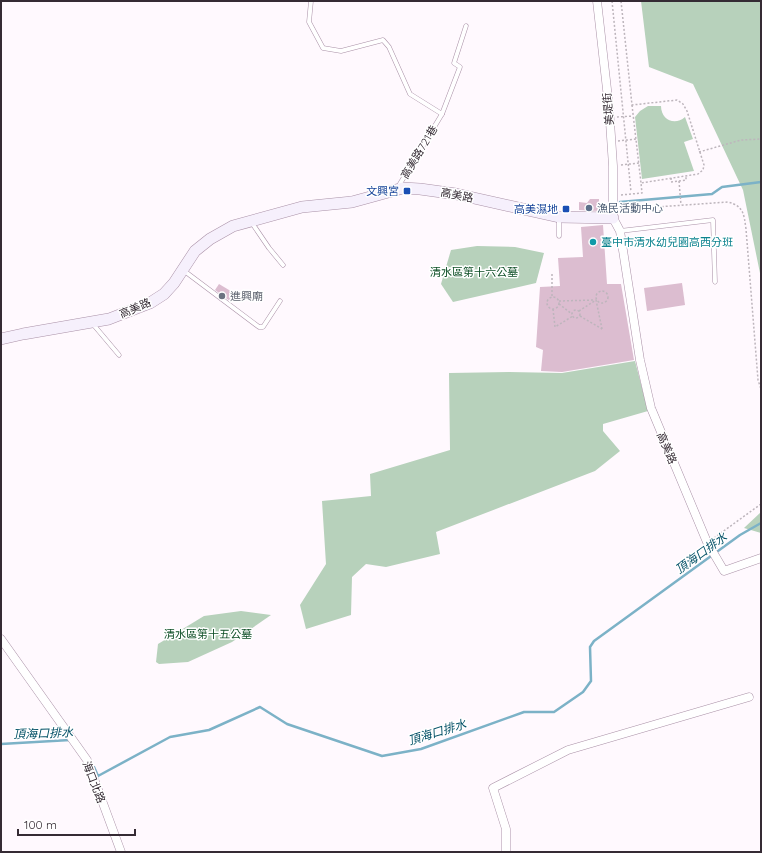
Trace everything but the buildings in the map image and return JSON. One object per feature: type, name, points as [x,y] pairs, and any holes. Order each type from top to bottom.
[{"type":"street","name":"美堤街","points":[[597,1],[609,107],[613,166],[613,195],[616,215]]},
{"type":"street","name":"高美路","points":[[1,339],[109,320],[150,303],[164,294],[195,251],[210,239],[233,226],[302,207],[352,202],[403,188],[456,194],[559,218],[616,215],[620,231],[640,360],[651,408],[724,571],[761,558]]},
{"type":"street","name":"海口北路","points":[[1,639],[87,760],[121,852]]},
{"type":"street","points":[[506,852],[506,829],[493,788],[568,750],[749,697]]},
{"type":"lane","name":"高美路721巷","points":[[311,1],[309,22],[323,48],[341,51],[383,40],[389,47],[410,94],[442,114]]},
{"type":"lane","name":"高美路721巷","points":[[396,190],[442,114],[460,67],[454,63],[466,26]]},
{"type":"lane","points":[[559,218],[559,236]]},
{"type":"lane","points":[[620,231],[713,220],[715,282]]},
{"type":"lane","points":[[251,221],[269,248],[283,265]]},
{"type":"lane","points":[[183,269],[259,327],[264,327],[280,301]]},
{"type":"lane","points":[[91,323],[119,355]]},
{"type":"path","points":[[612,1],[631,192]]},
{"type":"path","points":[[613,195],[642,192],[622,1]]},
{"type":"path","points":[[632,105],[677,100],[683,104],[687,111],[704,165],[703,170],[698,174],[641,183]]},
{"type":"path","points":[[624,117],[633,116]]},
{"type":"path","points":[[626,140],[636,139]]},
{"type":"path","points":[[699,152],[741,140],[761,139]]},
{"type":"path","points":[[628,164],[639,164]]},
{"type":"path","points":[[671,178],[671,182],[679,181],[686,180],[686,176]]},
{"type":"path","points":[[679,181],[680,205]]},
{"type":"path","points":[[616,215],[628,212],[628,209],[680,205],[728,202],[740,207],[744,216],[758,380],[761,389]]},
{"type":"path","points":[[552,274],[552,297],[547,302],[549,308],[553,309]]},
{"type":"path","points":[[552,297],[557,298],[559,301],[596,299],[600,303],[603,303],[608,300],[608,296],[603,291],[599,292],[596,299],[579,311],[574,310],[572,315],[555,327],[553,309]]},
{"type":"path","points":[[559,304],[576,318],[580,316],[602,329],[596,299]]},
{"type":"path","points":[[553,309],[557,308],[559,301]]},
{"type":"path","points":[[579,311],[580,316]]},
{"type":"path","points":[[710,540],[761,504]]},
{"type":"green space","points":[[641,1],[761,1],[761,278],[743,190],[693,84],[649,67]]},
{"type":"green space","points":[[648,106],[661,106],[663,115],[669,120],[677,121],[685,117],[693,139],[684,142],[694,171],[642,179],[635,117],[640,111]]},
{"type":"green space","name":"清水區第十六公墓","points":[[477,246],[515,247],[544,253],[536,283],[453,302],[441,284],[451,250]]},
{"type":"green space","points":[[635,361],[648,411],[603,424],[603,431],[620,451],[595,471],[436,532],[440,554],[386,567],[366,564],[352,577],[351,615],[306,629],[300,605],[326,564],[322,501],[371,496],[370,474],[450,450],[449,373],[562,373]]},
{"type":"green space","points":[[761,512],[761,533],[744,528]]},
{"type":"green space","name":"清水區第十五公墓","points":[[241,611],[271,615],[232,642],[188,662],[159,664],[156,662],[158,644],[204,616]]},
{"type":"waterway","points":[[620,202],[712,194],[722,187],[761,182]]},
{"type":"waterway","name":"頂海口排水","points":[[94,767],[98,776],[170,737],[209,730],[260,707],[287,724],[382,756],[421,749],[524,712],[554,712],[583,692],[591,681],[590,647],[594,641],[740,535],[761,523]]},
{"type":"waterway","name":"頂海口排水","points":[[1,744],[70,740]]},
{"type":"place","name":"文興宮","points":[[407,191]]},
{"type":"place","name":"漁民活動中心","points":[[589,208]]},
{"type":"place","name":"高美濕地","points":[[566,209]]},
{"type":"place","name":"臺中市清水幼兒園高西分班","points":[[593,242]]},
{"type":"place","name":"進興廟","points":[[222,296]]}]
